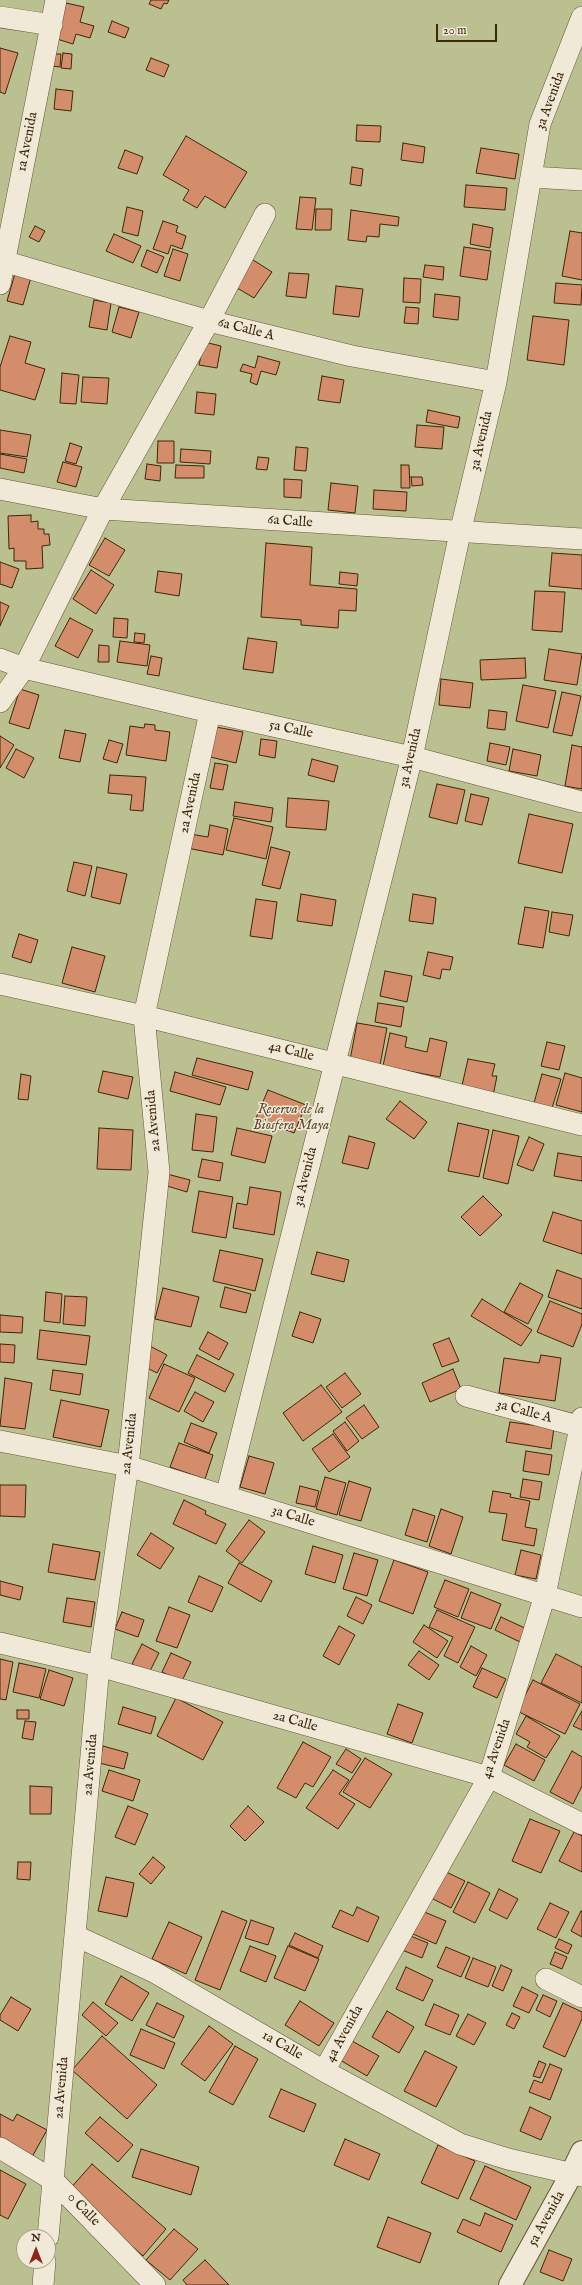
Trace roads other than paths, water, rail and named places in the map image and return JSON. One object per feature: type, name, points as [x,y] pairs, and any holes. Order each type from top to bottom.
[{"type":"street","name":"1a Avenida","points":[[0,284],[2,260],[56,0]]},
{"type":"street","name":"3a Avenida","points":[[226,1496],[412,757],[460,533],[496,382],[540,124],[582,17]]},
{"type":"street","points":[[0,18],[52,25]]},
{"type":"street","points":[[531,177],[582,180]]},
{"type":"street","points":[[0,702],[24,668],[103,509],[209,321],[265,214]]},
{"type":"street","name":"6a Calle A","points":[[2,260],[209,321],[352,356],[496,382]]},
{"type":"street","name":"6a Calle","points":[[0,489],[103,509],[460,533],[582,539]]},
{"type":"street","name":"5a Calle","points":[[0,659],[24,668],[210,712],[412,757],[582,802]]},
{"type":"street","name":"2a Avenida","points":[[53,2180],[99,1666],[128,1466],[159,1172],[144,1016],[210,712]]},
{"type":"street","name":"4a Calle","points":[[0,984],[144,1016],[582,1125]]},
{"type":"street","name":"3a Calle A","points":[[466,1396],[581,1424]]},
{"type":"street","name":"4a Avenida","points":[[324,2071],[489,1777],[545,1595],[581,1424]]},
{"type":"street","name":"3a Calle","points":[[0,1441],[128,1466],[582,1607]]},
{"type":"street","name":"2a Calle","points":[[0,1643],[99,1666],[489,1777],[582,1824]]},
{"type":"street","name":"1a Calle","points":[[76,1936],[154,1972],[324,2071],[460,2144],[508,2159],[577,2174]]},
{"type":"street","points":[[546,1979],[582,1997]]},
{"type":"street","name":"0 Calle","points":[[0,2148],[53,2180],[155,2285]]},
{"type":"street","name":"5a Avenida","points":[[510,2285],[577,2174],[582,2152]]},
{"type":"street","points":[[49,2229],[53,2180]]},
{"type":"street","points":[[43,2285],[44,2269]]},
{"type":"park label","name":"Reserva de la Biosfera Maya","points":[[291,1118]]}]
